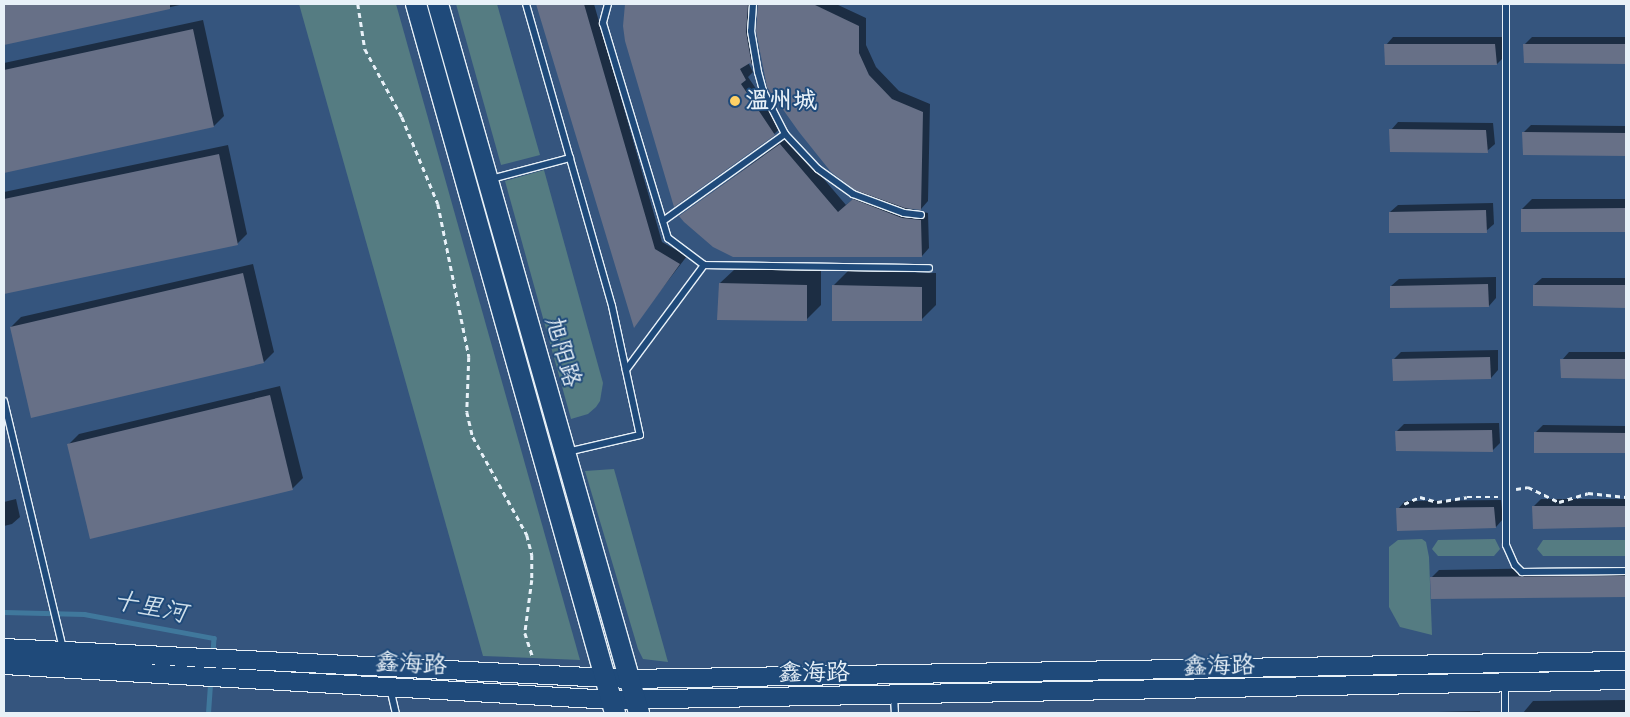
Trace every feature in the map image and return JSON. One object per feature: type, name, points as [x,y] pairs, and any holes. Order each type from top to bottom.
[{"type":"main road","name":"旭阳路","points":[[416,4],[614,707]]},
{"type":"main road","name":"旭阳路","points":[[438,4],[637,707]]},
{"type":"street","name":"鑫海路","points":[[4,648],[630,679],[1626,662]]},
{"type":"street","name":"鑫海路","points":[[4,664],[63,651],[193,675],[389,687],[614,707],[894,695],[1626,680]]},
{"type":"lane","points":[[526,4],[612,306],[640,435],[565,452]]},
{"type":"lane","points":[[608,4],[603,23],[668,238],[704,264],[929,268]]},
{"type":"lane","points":[[753,4],[751,31],[758,72],[763,91],[785,134],[818,169],[853,194],[896,210],[921,215]]},
{"type":"lane","points":[[1506,4],[1506,546],[1515,565],[1522,572],[1626,571]]},
{"type":"lane","points":[[663,221],[785,134]]},
{"type":"lane","points":[[488,180],[570,158]]},
{"type":"lane","points":[[626,370],[704,264]]},
{"type":"lane","points":[[4,402],[63,651]]},
{"type":"lane","points":[[1504,684],[1505,713]]},
{"type":"lane","points":[[389,687],[396,713]]},
{"type":"lane","points":[[894,695],[894,713]]},
{"type":"path","points":[[358,4],[364,49],[402,117],[438,204],[468,357],[467,412],[474,437],[527,535],[532,555],[525,633],[531,658],[538,660]]},
{"type":"green space","points":[[299,4],[396,4],[580,660],[483,656]]},
{"type":"green space","points":[[456,4],[497,4],[540,155],[501,165]]},
{"type":"green space","points":[[544,170],[603,383],[600,401],[596,407],[588,414],[571,419],[505,181]]},
{"type":"green space","points":[[614,469],[668,662],[643,659],[638,649],[585,471]]},
{"type":"green space","points":[[1422,539],[1426,542],[1429,557],[1432,635],[1400,627],[1389,607],[1389,547],[1398,540]]},
{"type":"green space","points":[[1495,539],[1500,549],[1494,556],[1438,556],[1432,549],[1438,540]]},
{"type":"green space","points":[[1543,540],[1626,540],[1626,556],[1543,556],[1537,549]]},
{"type":"building","points":[[4,4],[170,4],[170,9],[4,45]]},
{"type":"building","points":[[536,4],[584,4],[655,249],[680,264],[634,328]]},
{"type":"building","points":[[625,4],[748,4],[746,32],[752,66],[750,63],[740,69],[746,80],[741,84],[775,135],[674,207],[625,41],[623,26]]},
{"type":"building","points":[[758,4],[813,4],[859,26],[859,53],[869,75],[892,99],[923,112],[921,210],[905,208],[855,190],[831,172],[799,132],[767,87],[756,31]]},
{"type":"building","points":[[193,29],[214,127],[4,173],[4,70]]},
{"type":"building","points":[[1384,44],[1495,44],[1497,65],[1385,65]]},
{"type":"building","points":[[1523,44],[1626,44],[1626,64],[1524,63]]},
{"type":"building","points":[[1389,129],[1486,130],[1488,153],[1390,152]]},
{"type":"building","points":[[1522,132],[1626,133],[1626,156],[1523,155]]},
{"type":"building","points":[[780,144],[838,212],[853,199],[902,218],[921,220],[922,257],[733,257],[713,247],[679,216]]},
{"type":"building","points":[[219,154],[238,245],[4,294],[4,199]]},
{"type":"building","points":[[1626,208],[1626,232],[1521,232],[1521,209]]},
{"type":"building","points":[[1486,210],[1487,233],[1389,233],[1389,212]]},
{"type":"building","points":[[243,273],[264,363],[31,418],[10,327]]},
{"type":"building","points":[[719,283],[807,285],[807,321],[717,320]]},
{"type":"building","points":[[1488,284],[1489,307],[1390,308],[1390,286]]},
{"type":"building","points":[[832,285],[922,287],[922,321],[832,321]]},
{"type":"building","points":[[1533,285],[1626,285],[1626,308],[1533,306]]},
{"type":"building","points":[[1490,357],[1491,379],[1393,381],[1392,359]]},
{"type":"building","points":[[1560,359],[1626,359],[1626,379],[1561,378]]},
{"type":"building","points":[[270,395],[293,490],[90,539],[67,444]]},
{"type":"building","points":[[1492,430],[1493,452],[1396,451],[1395,431]]},
{"type":"building","points":[[1534,432],[1626,433],[1626,453],[1534,453]]},
{"type":"building","points":[[1532,506],[1626,506],[1626,527],[1533,529]]},
{"type":"building","points":[[1494,507],[1496,528],[1397,531],[1396,508]]},
{"type":"building","points":[[1626,576],[1626,597],[1431,599],[1430,577]]},
{"type":"waterway","name":"十里河","points":[[4,612],[84,614],[214,638],[213,654]]},
{"type":"waterway","name":"十里河","points":[[208,713],[210,682]]},
{"type":"place","name":"温州城","points":[[735,101]]}]
